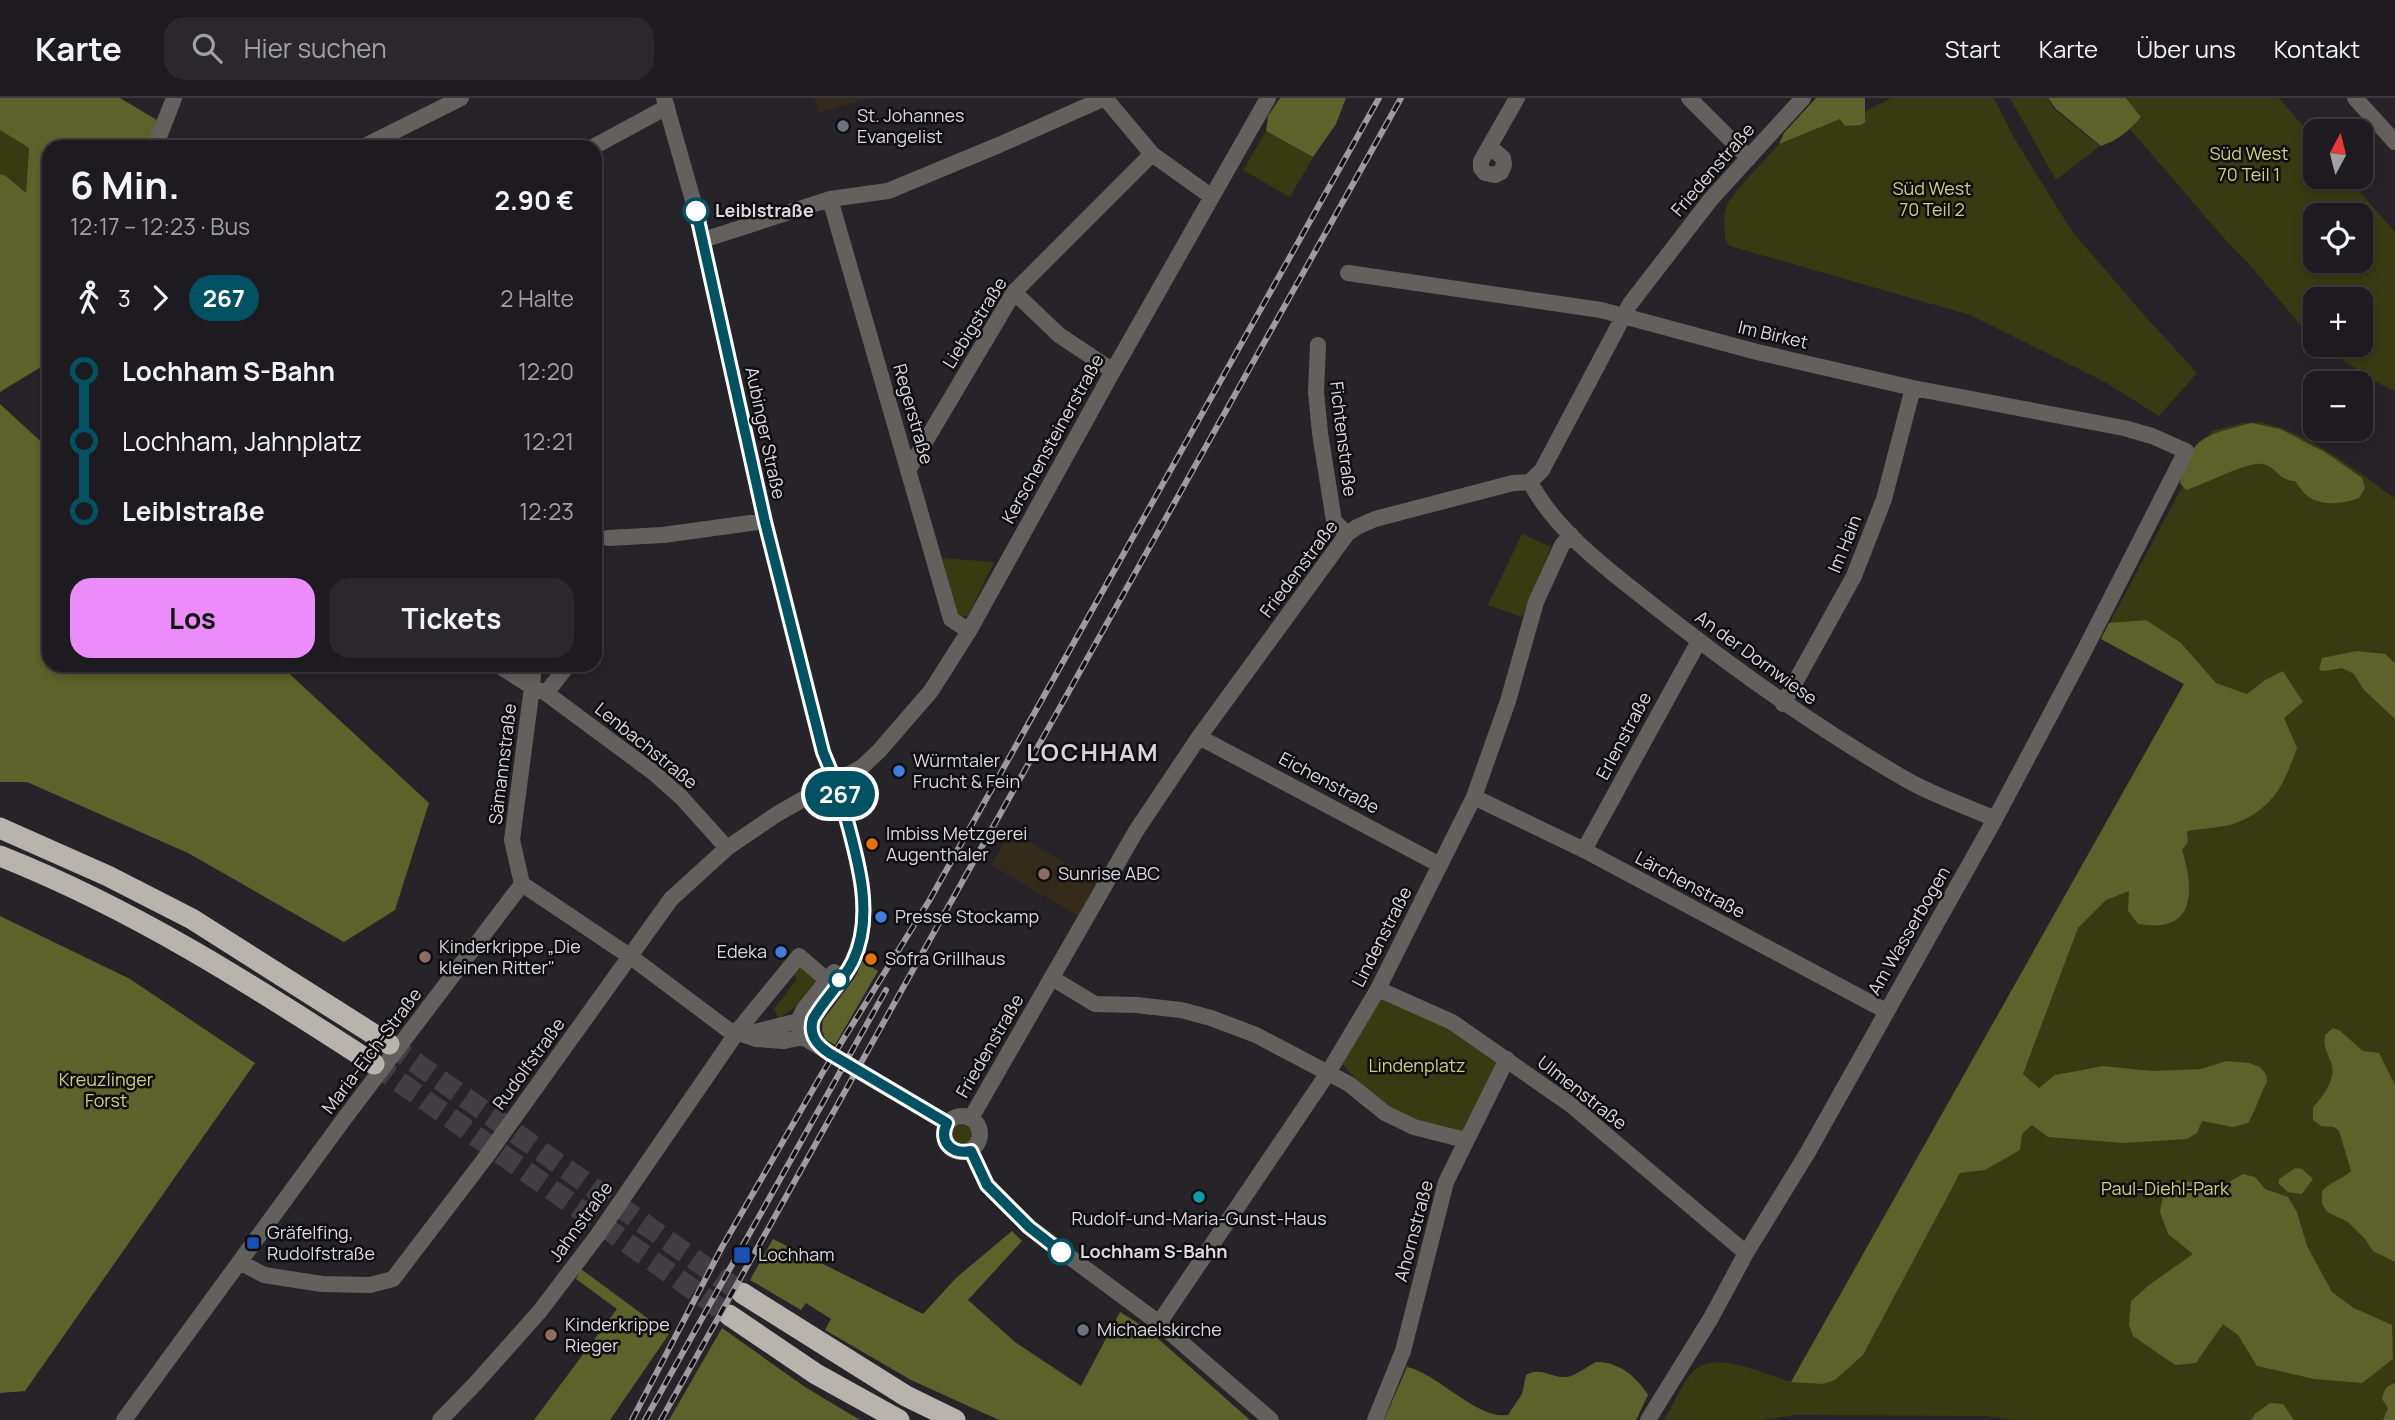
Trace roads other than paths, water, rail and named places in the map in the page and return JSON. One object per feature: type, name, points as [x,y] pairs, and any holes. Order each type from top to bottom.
[{"type":"highway","points":[[0,828],[107,876],[192,919],[389,1044]]},
{"type":"highway","points":[[0,856],[96,898],[179,942],[261,990],[374,1064]]},
{"type":"highway","points":[[741,1293],[906,1396],[955,1420]]},
{"type":"highway","points":[[729,1315],[816,1374],[900,1420]]},
{"type":"street","points":[[158,140],[174,98]]},
{"type":"street","points":[[377,140],[461,98]]},
{"type":"street","points":[[703,240],[830,199],[888,191],[1105,98],[1152,154],[1212,197]]},
{"type":"street","name":"Kerschensteinerstraße","points":[[836,782],[862,767],[879,751],[931,691],[969,631],[1268,98]]},
{"type":"street","points":[[1489,147],[1517,98]]},
{"type":"street","points":[[1689,98],[1749,158]]},
{"type":"street","name":"Friedenstraße","points":[[971,1118],[1136,831],[1199,737],[1347,534],[1375,519],[1513,483],[1530,482],[1542,470],[1622,315],[1680,238],[1803,98]]},
{"type":"street","points":[[2355,98],[2395,142]]},
{"type":"street","points":[[602,142],[665,103]]},
{"type":"street","name":"Aubinger Straße","points":[[665,103],[682,156],[703,240],[765,522],[823,752],[836,782],[859,875],[864,908],[853,961],[804,1029]]},
{"type":"street","name":"Liebigstraße","points":[[909,469],[1014,292],[1152,154]]},
{"type":"street","name":"Regerstraße","points":[[830,199],[951,618],[969,631]]},
{"type":"street","name":"Im Birket","points":[[1348,273],[1622,315],[1757,352],[1913,387],[2124,428],[2152,436],[2186,451]]},
{"type":"street","points":[[1014,292],[1059,335],[1113,371]]},
{"type":"street","name":"Fichtenstraße","points":[[1318,345],[1315,365],[1320,433],[1334,521],[1347,534]]},
{"type":"street","name":"Im Hain","points":[[1783,704],[1854,576],[1884,499],[1913,387]]},
{"type":"street","name":"Am Wasserbogen","points":[[1648,1420],[1815,1141],[1995,819],[2186,451]]},
{"type":"street","name":"An der Dornwiese","points":[[1530,482],[1538,497],[1571,535],[1618,577],[1783,704],[1909,782],[1995,819]]},
{"type":"street","points":[[608,538],[663,535],[765,522]]},
{"type":"street","name":"Lindenstraße","points":[[1159,1323],[1328,1073],[1378,989],[1474,797],[1508,701],[1536,602],[1561,547],[1571,535]]},
{"type":"street","name":"Erlenstraße","points":[[1584,850],[1699,641]]},
{"type":"street","name":"Sämannstraße","points":[[509,672],[539,690],[512,840],[523,884]]},
{"type":"street","points":[[535,672],[539,690],[560,672]]},
{"type":"street","name":"Lenbachstraße","points":[[539,690],[654,773],[681,797],[727,848]]},
{"type":"street","name":"Eichenstraße","points":[[1199,737],[1440,865]]},
{"type":"street","name":"Rudolfstraße","points":[[240,1262],[264,1275],[322,1284],[370,1285],[393,1279],[486,1157],[671,899],[727,848],[777,814],[836,782]]},
{"type":"street","name":"Lärchenstraße","points":[[1474,797],[1584,850],[1886,1011]]},
{"type":"street","points":[[523,884],[631,957],[727,1029],[756,1039],[784,1041],[804,1029]]},
{"type":"street","name":"Maria-Eich-Straße","points":[[124,1420],[344,1119],[523,884]]},
{"type":"street","points":[[826,1051],[804,1029],[804,1009],[858,944]]},
{"type":"street","name":"Jahnstraße","points":[[440,1420],[490,1368],[547,1301],[597,1236],[740,1028],[799,956],[827,980]]},
{"type":"street","points":[[1052,978],[1095,1004],[1170,1009],[1211,1018],[1256,1035],[1349,1084],[1385,1113],[1414,1127],[1465,1140]]},
{"type":"street","name":"Ulmenstraße","points":[[1378,989],[1452,1022],[1507,1059],[1571,1105],[1746,1253]]},
{"type":"street","name":"Ahornstraße","points":[[1375,1420],[1403,1351],[1446,1182],[1507,1059]]},
{"type":"street","points":[[862,1073],[947,1123]]},
{"type":"street","points":[[963,1116],[971,1118],[980,1130],[977,1145],[971,1151],[954,1151],[947,1145],[944,1134],[947,1123],[963,1116]]},
{"type":"street","points":[[971,1151],[987,1185],[1029,1227],[1159,1323],[1271,1420]]},
{"type":"tunnel","points":[[389,1044],[742,1293]]},
{"type":"tunnel","points":[[829,1053],[862,1073]]},
{"type":"tunnel","points":[[374,1064],[729,1315]]},
{"type":"railway","points":[[632,1420],[722,1247],[823,1072],[929,901],[1379,98]]},
{"type":"railway","points":[[661,1420],[1401,98]]},
{"type":"railway","points":[[645,1420],[886,990]]},
{"type":"place","name":"St. Johannes Evangelist","points":[[843,126]]},
{"type":"place","name":"Leiblstraße","points":[[696,211]]},
{"type":"place","name":"Würmtaler Frucht & Fein","points":[[899,771]]},
{"type":"place","name":"Imbiss Metzgerei Augenthaler","points":[[872,844]]},
{"type":"place","name":"Sunrise ABC","points":[[1044,874]]},
{"type":"place","name":"Presse Stockamp","points":[[881,917]]},
{"type":"place","name":"Edeka","points":[[781,952]]},
{"type":"place","name":"Kinderkrippe „Die kleinen Ritter\"","points":[[425,957]]},
{"type":"place","name":"Sofra Grillhaus","points":[[871,959]]},
{"type":"place","name":"Rudolf-und-Maria-Gunst-Haus","points":[[1199,1197]]},
{"type":"place","name":"Gräfelfing, Rudolfstraße","points":[[253,1243]]},
{"type":"place","name":"Lochham S-Bahn","points":[[1061,1252]]},
{"type":"place","name":"Lochham","points":[[742,1255]]},
{"type":"place","name":"Michaelskirche","points":[[1083,1330]]},
{"type":"place","name":"Kinderkrippe Rieger","points":[[551,1335]]},
{"type":"district","name":"LOCHHAM","points":[[1093,753]]},
{"type":"park label","name":"Süd West 70 Teil 1","points":[[2249,164]]},
{"type":"park label","name":"Süd West 70 Teil 2","points":[[1932,199]]},
{"type":"park label","name":"Lindenplatz","points":[[1417,1066]]},
{"type":"park label","name":"Kreuzlinger Forst","points":[[106,1090]]},
{"type":"park label","name":"Paul-Diehl-Park","points":[[2165,1189]]}]
